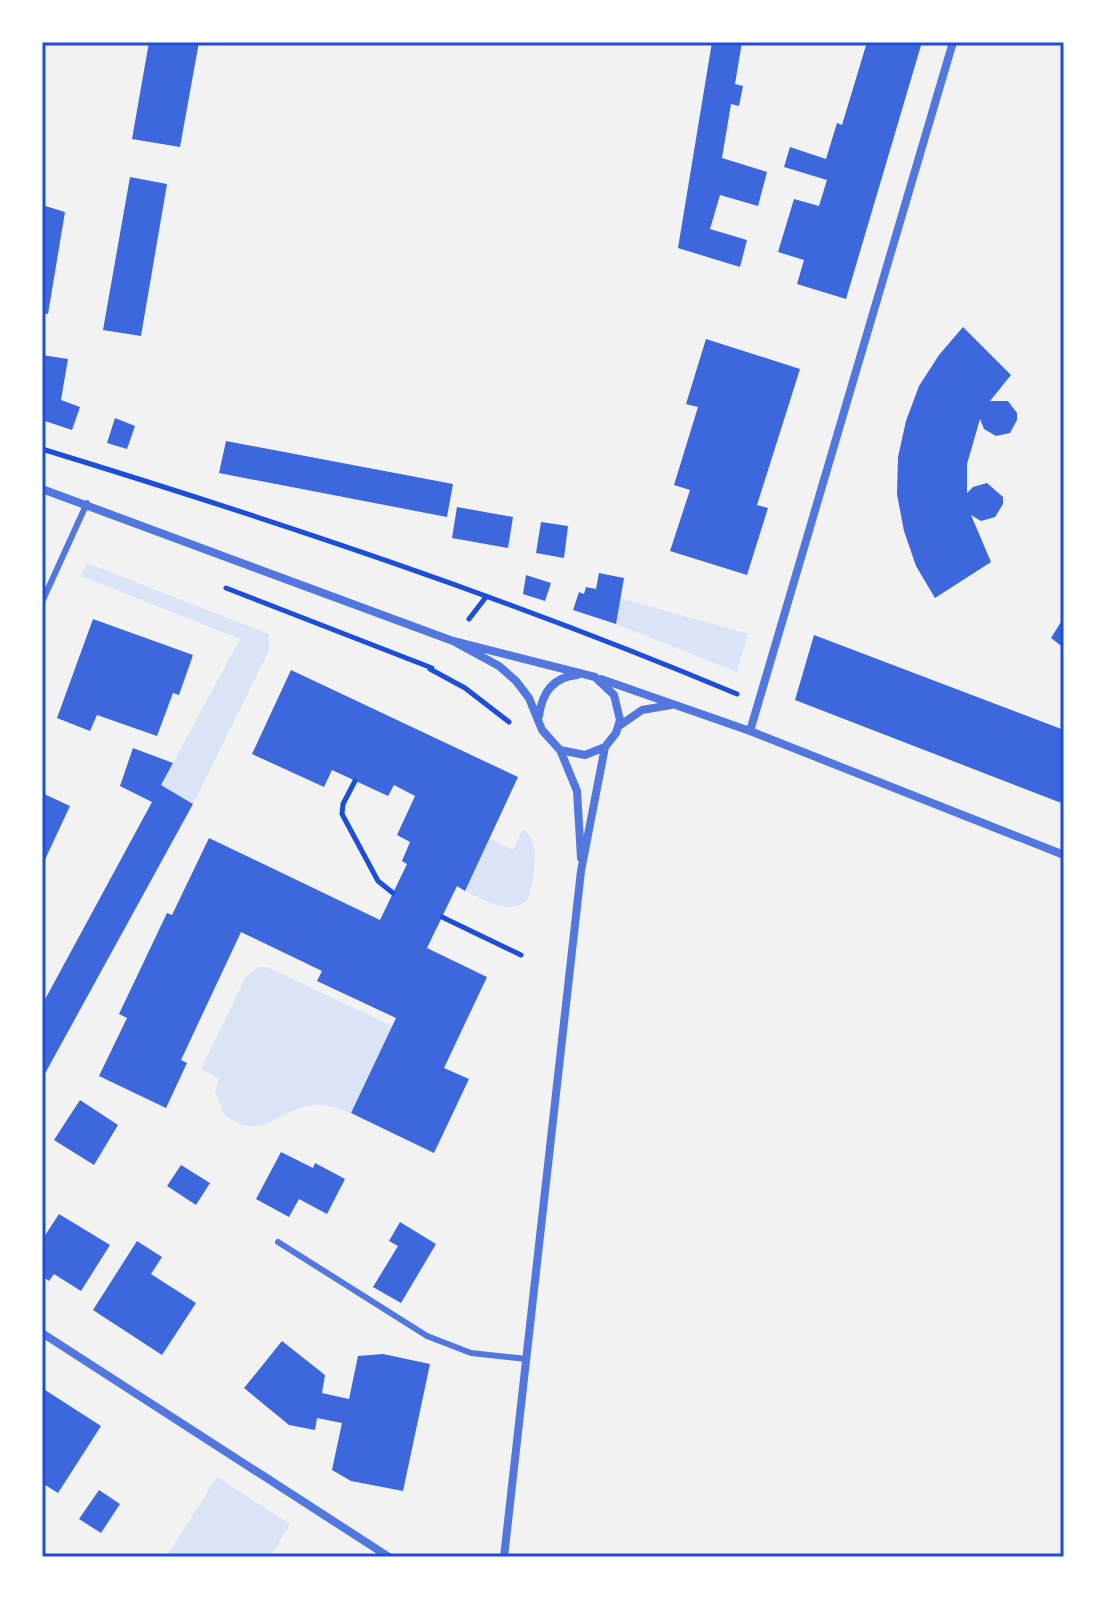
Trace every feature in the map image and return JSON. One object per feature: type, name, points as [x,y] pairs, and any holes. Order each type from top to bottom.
[{"type":"street","points":[[750,731],[953,42]]},
{"type":"street","points":[[42,489],[87,503],[453,641],[595,677],[750,731],[1064,855]]},
{"type":"street","points":[[453,641],[499,666],[516,681],[539,717],[542,730],[560,750],[577,791],[581,871]]},
{"type":"street","points":[[539,717],[547,691],[556,681],[582,674]]},
{"type":"street","points":[[595,677],[614,695],[619,707],[619,727]]},
{"type":"street","points":[[504,1557],[581,871],[605,747],[619,727],[642,710],[675,706]]},
{"type":"street","points":[[560,750],[585,755],[605,747]]},
{"type":"street","points":[[42,1333],[389,1557]]},
{"type":"lane","points":[[42,602],[87,503]]},
{"type":"lane","points":[[278,1242],[438,1342],[471,1353],[527,1359]]},
{"type":"path","points":[[42,449],[217,503],[587,632],[758,703]]},
{"type":"path","points":[[430,669],[465,688],[519,730]]},
{"type":"path","points":[[355,781],[343,804],[342,814],[378,881],[393,893]]},
{"type":"path","points":[[442,917],[521,955]]},
{"type":"shaded area","points":[[87,563],[269,634],[269,651],[193,804],[161,785],[240,639],[81,576]]},
{"type":"shaded area","points":[[620,598],[748,634],[737,672],[616,624]]},
{"type":"shaded area","points":[[523,829],[529,835],[535,852],[528,900],[520,905],[505,907],[465,891],[490,838],[513,850]]},
{"type":"shaded area","points":[[259,967],[267,967],[392,1026],[351,1113],[313,1105],[269,1122],[249,1126],[224,1115],[215,1091],[219,1078],[201,1069],[246,977]]},
{"type":"shaded area","points":[[217,1477],[290,1524],[270,1557],[166,1557]]},
{"type":"building","points":[[149,42],[199,42],[180,147],[132,139]]},
{"type":"building","points":[[712,42],[742,42],[735,84],[743,86],[739,106],[731,104],[722,158],[767,172],[758,206],[720,195],[710,229],[747,240],[740,267],[678,248]]},
{"type":"building","points":[[867,42],[922,42],[846,299],[797,284],[804,260],[778,252],[794,199],[819,206],[827,180],[784,167],[790,147],[826,159],[837,123],[842,125]]},
{"type":"building","points":[[130,177],[167,184],[141,336],[103,330]]},
{"type":"building","points":[[42,205],[65,212],[48,314],[42,313]]},
{"type":"building","points":[[963,327],[1011,375],[990,401],[1008,401],[1017,413],[1017,420],[1010,433],[996,436],[984,429],[980,419],[967,464],[967,493],[973,487],[987,483],[1003,497],[1003,504],[995,517],[981,521],[971,515],[991,562],[935,598],[916,566],[904,531],[897,494],[898,457],[906,421],[919,386],[939,355]]},
{"type":"building","points":[[706,339],[800,369],[757,505],[768,508],[747,575],[670,551],[690,490],[674,485],[698,407],[686,404]]},
{"type":"building","points":[[42,355],[68,359],[61,400],[80,407],[72,430],[42,420]]},
{"type":"building","points":[[115,418],[135,426],[127,449],[107,443]]},
{"type":"building","points":[[226,441],[453,484],[447,517],[219,473]]},
{"type":"building","points":[[457,507],[513,517],[508,548],[452,538]]},
{"type":"building","points":[[541,522],[568,526],[564,558],[536,553]]},
{"type":"building","points":[[599,573],[624,578],[616,624],[573,610],[579,592],[584,594],[586,587],[596,589]]},
{"type":"building","points":[[526,575],[551,583],[545,601],[523,594]]},
{"type":"building","points":[[1064,617],[1064,648],[1051,638]]},
{"type":"building","points":[[93,619],[193,655],[179,695],[173,693],[157,736],[97,715],[90,731],[57,718]]},
{"type":"building","points":[[814,635],[1064,730],[1064,804],[795,700]]},
{"type":"building","points":[[291,670],[518,777],[465,891],[457,886],[427,948],[487,977],[444,1068],[469,1079],[434,1153],[351,1113],[396,1018],[317,981],[322,971],[241,932],[181,1060],[187,1063],[166,1108],[99,1076],[127,1018],[119,1014],[167,913],[172,915],[209,838],[380,920],[407,864],[402,861],[410,842],[397,835],[415,796],[394,785],[388,796],[332,770],[324,787],[252,754]]},
{"type":"building","points":[[133,748],[173,763],[161,785],[193,804],[42,1079],[42,1005],[152,802],[120,786]]},
{"type":"building","points":[[42,793],[70,806],[42,866]]},
{"type":"building","points":[[80,1100],[118,1125],[94,1165],[54,1140]]},
{"type":"building","points":[[281,1152],[313,1168],[315,1163],[345,1179],[327,1214],[299,1199],[289,1217],[256,1199]]},
{"type":"building","points":[[181,1165],[210,1183],[196,1205],[167,1186]]},
{"type":"building","points":[[59,1214],[110,1245],[81,1291],[54,1274],[49,1281],[42,1276],[42,1240]]},
{"type":"building","points":[[400,1222],[436,1244],[401,1303],[373,1287],[398,1246],[389,1241]]},
{"type":"building","points":[[137,1241],[162,1257],[151,1274],[196,1303],[162,1355],[93,1310]]},
{"type":"building","points":[[282,1341],[325,1375],[322,1393],[349,1399],[358,1356],[383,1354],[430,1364],[403,1491],[351,1481],[332,1470],[342,1423],[317,1418],[315,1430],[289,1425],[244,1388]]},
{"type":"building","points":[[42,1388],[101,1426],[58,1493],[42,1483]]},
{"type":"building","points":[[99,1490],[120,1504],[101,1533],[79,1519]]}]
